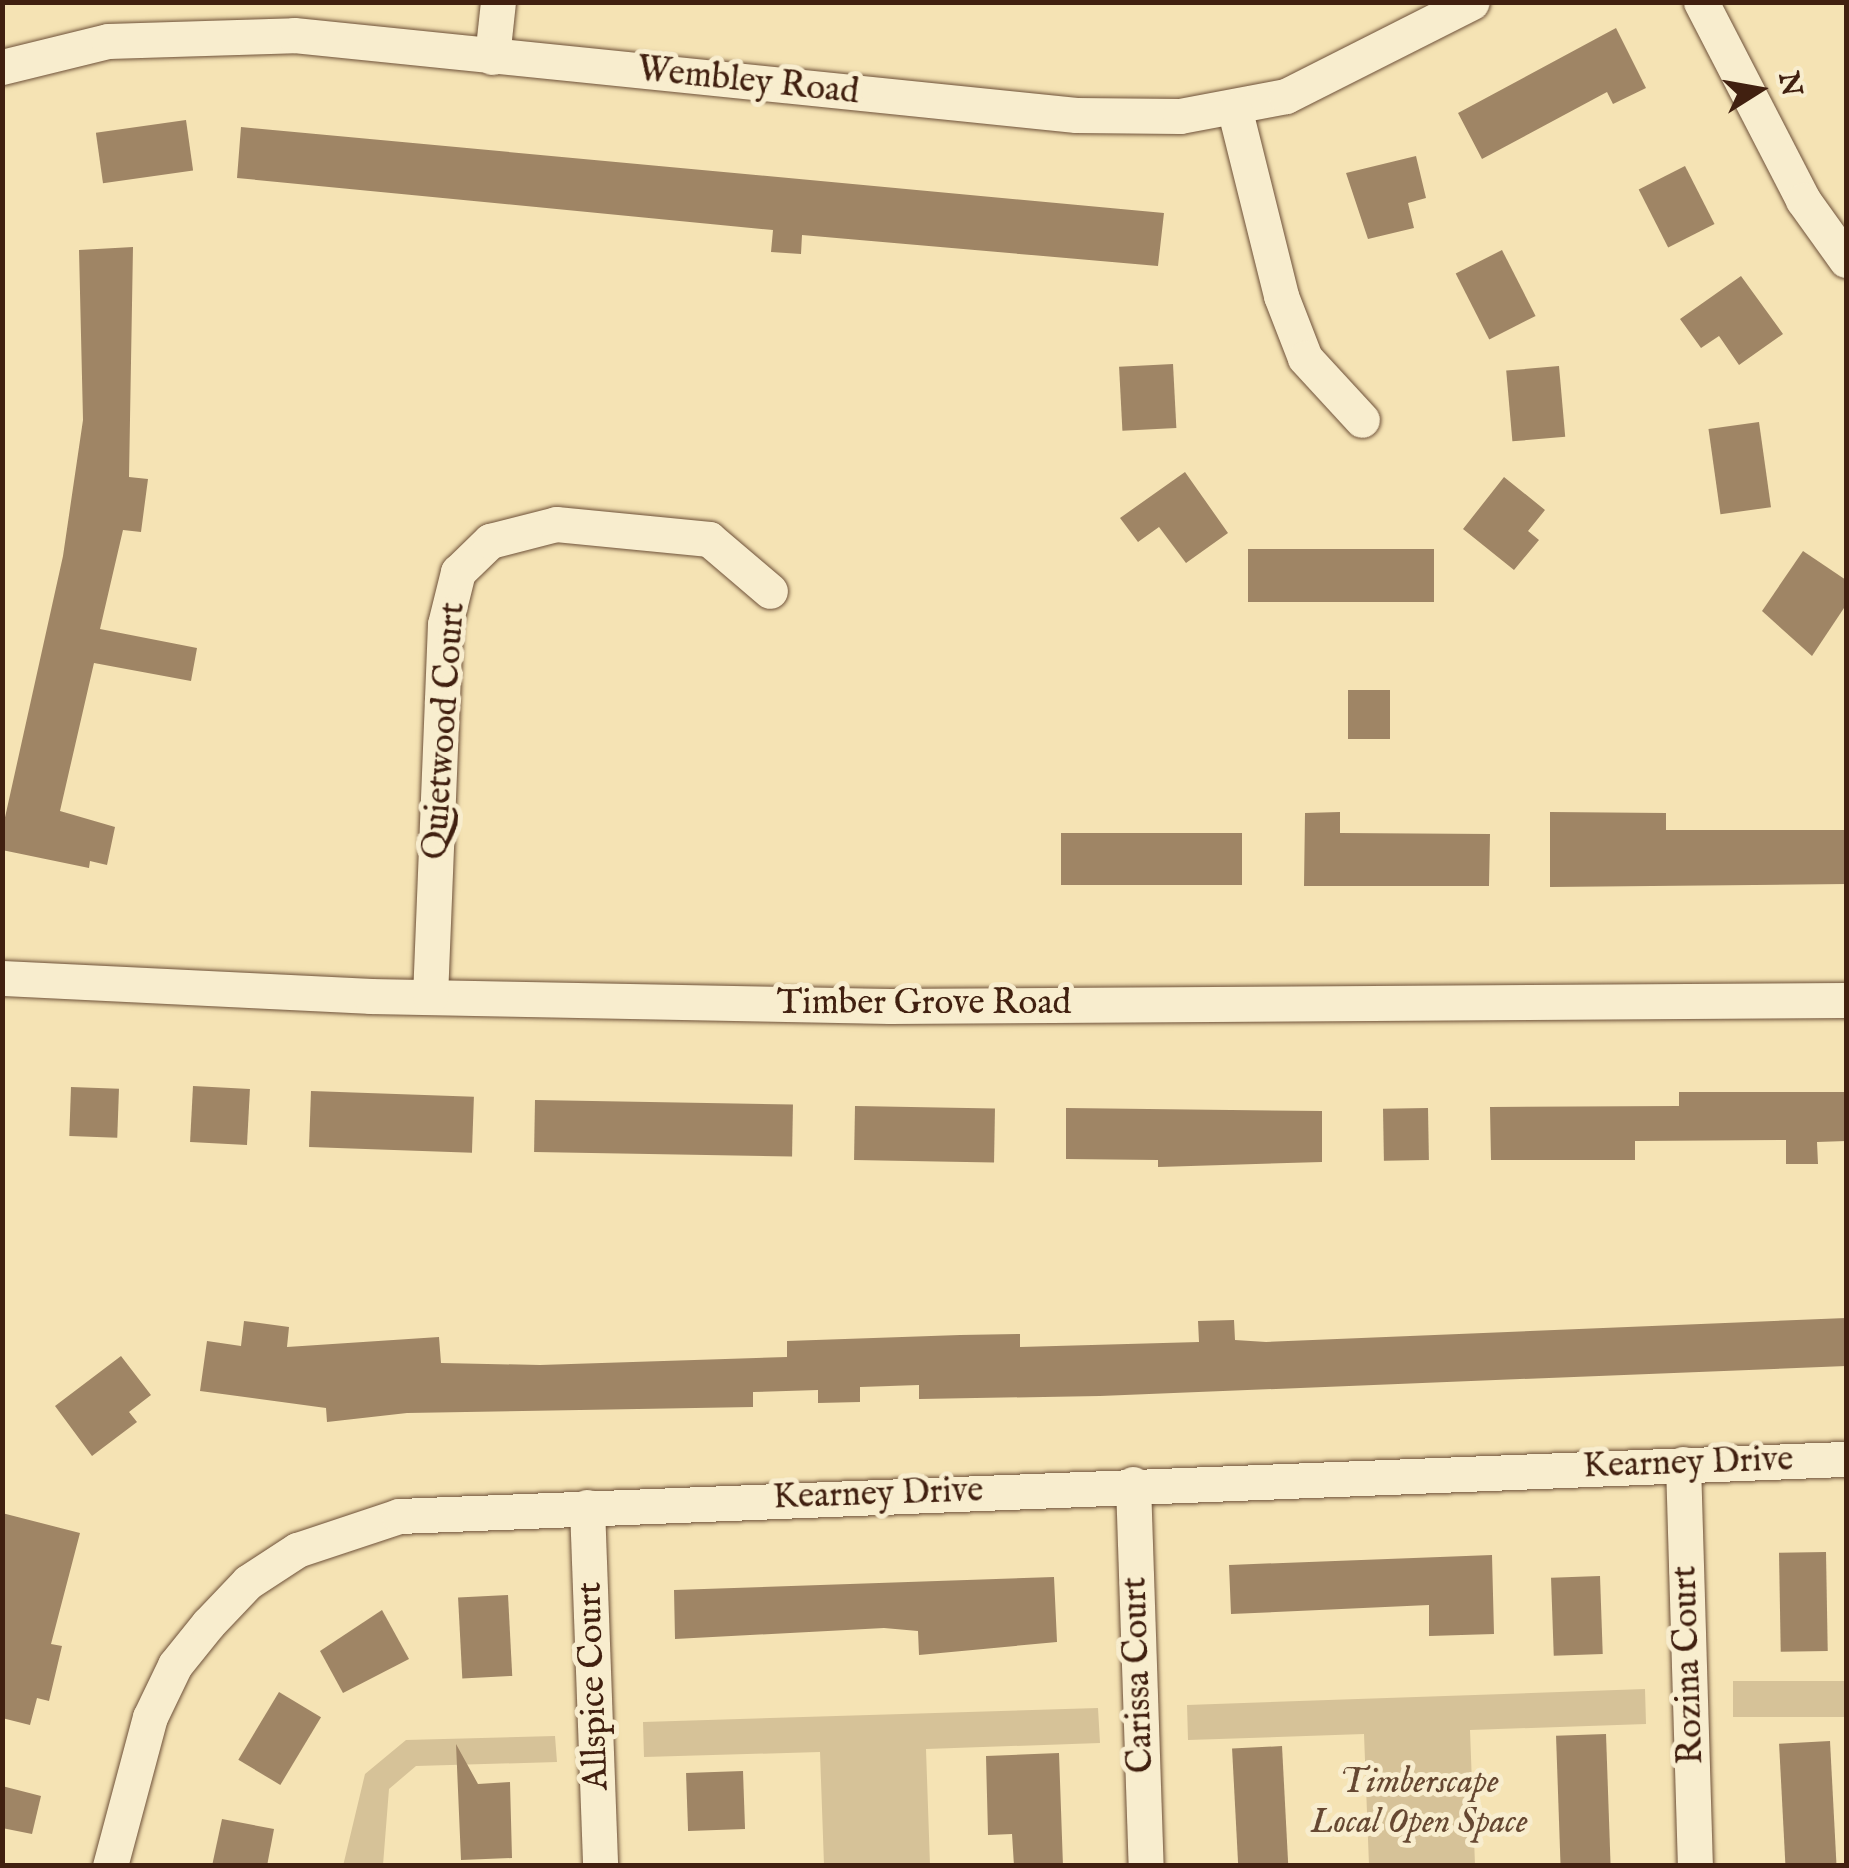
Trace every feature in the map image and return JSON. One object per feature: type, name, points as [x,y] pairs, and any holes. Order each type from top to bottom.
[{"type":"street","points":[[492,56],[498,2]]},
{"type":"street","name":"Wembley Road","points":[[2,66],[108,41],[194,32],[492,56],[1076,115],[1235,111],[1320,81],[1472,2]]},
{"type":"street","points":[[1702,2],[1803,200],[1846,260]]},
{"type":"street","points":[[1235,111],[1281,296],[1305,358],[1362,420]]},
{"type":"street","name":"Quietwood Court","points":[[430,997],[445,624],[458,572],[490,541],[556,524],[709,539],[770,591]]},
{"type":"street","name":"Timber Grove Road","points":[[2,978],[430,997],[890,1006],[1846,1000]]},
{"type":"street","name":"Kearney Drive","points":[[110,1866],[158,1699],[175,1665],[248,1582],[341,1530],[399,1516],[1133,1484],[1846,1459]]},
{"type":"street","name":"Rozina Court","points":[[1683,1464],[1696,1866]]},
{"type":"street","name":"Carissa Court","points":[[1133,1484],[1146,1866]]},
{"type":"street","name":"Allspice Court","points":[[587,1507],[600,1866]]},
{"type":"green space","points":[[1733,1681],[1846,1681],[1846,1717],[1733,1717]]},
{"type":"green space","name":"Timberscape Local Open Space","points":[[1645,1689],[1646,1724],[1470,1730],[1475,1865],[1369,1865],[1364,1734],[1188,1740],[1187,1705]]},
{"type":"green space","points":[[1098,1708],[1100,1743],[926,1749],[930,1865],[824,1865],[820,1752],[644,1757],[643,1722]]},
{"type":"green space","points":[[555,1736],[557,1762],[416,1766],[389,1789],[383,1865],[343,1866],[365,1774],[406,1740]]},
{"type":"building","points":[[1616,28],[1646,88],[1613,104],[1607,92],[1482,159],[1458,113]]},
{"type":"building","points":[[186,120],[193,171],[103,183],[96,133]]},
{"type":"building","points":[[241,127],[1164,213],[1158,266],[802,235],[801,254],[771,252],[773,230],[237,178]]},
{"type":"building","points":[[1416,156],[1426,198],[1408,203],[1414,228],[1368,239],[1346,173]]},
{"type":"building","points":[[1685,166],[1715,224],[1668,248],[1639,190]]},
{"type":"building","points":[[133,247],[129,477],[148,479],[141,532],[123,530],[100,629],[197,648],[191,681],[94,663],[60,811],[115,827],[107,865],[90,861],[89,868],[2,850],[2,831],[63,556],[83,420],[79,250]]},
{"type":"building","points":[[1502,250],[1536,316],[1489,340],[1456,274]]},
{"type":"building","points":[[1741,276],[1783,334],[1739,365],[1719,336],[1701,348],[1680,319]]},
{"type":"building","points":[[1173,364],[1176,428],[1122,431],[1119,367]]},
{"type":"building","points":[[1559,366],[1565,437],[1512,441],[1506,371]]},
{"type":"building","points":[[1759,422],[1771,507],[1720,514],[1708,429]]},
{"type":"building","points":[[1185,472],[1228,533],[1186,563],[1159,527],[1138,542],[1120,518]]},
{"type":"building","points":[[1504,477],[1545,510],[1528,531],[1539,540],[1514,570],[1463,529]]},
{"type":"building","points":[[1248,549],[1434,549],[1434,602],[1248,602]]},
{"type":"building","points":[[1803,551],[1846,580],[1846,605],[1812,656],[1762,611]]},
{"type":"building","points":[[1348,690],[1390,690],[1390,739],[1348,739]]},
{"type":"building","points":[[1340,812],[1340,833],[1490,834],[1489,886],[1304,886],[1305,813]]},
{"type":"building","points":[[1550,812],[1666,813],[1666,830],[1846,830],[1846,884],[1550,887]]},
{"type":"building","points":[[1061,833],[1242,833],[1242,885],[1061,885]]},
{"type":"building","points":[[193,1086],[250,1089],[247,1145],[190,1142]]},
{"type":"building","points":[[71,1087],[119,1089],[117,1138],[69,1136]]},
{"type":"building","points":[[311,1091],[474,1097],[472,1153],[309,1147]]},
{"type":"building","points":[[1679,1092],[1846,1092],[1846,1141],[1817,1142],[1818,1164],[1786,1164],[1786,1140],[1635,1141],[1635,1160],[1491,1160],[1490,1107],[1679,1106]]},
{"type":"building","points":[[535,1100],[793,1105],[792,1156],[534,1152]]},
{"type":"building","points":[[855,1106],[995,1108],[994,1162],[854,1160]]},
{"type":"building","points":[[1066,1108],[1322,1111],[1322,1162],[1158,1167],[1158,1160],[1066,1159]]},
{"type":"building","points":[[1428,1108],[1429,1160],[1384,1161],[1383,1109]]},
{"type":"building","points":[[1846,1318],[1846,1366],[1100,1396],[919,1399],[919,1385],[860,1387],[860,1402],[818,1403],[818,1390],[753,1392],[753,1407],[407,1413],[327,1422],[326,1408],[200,1391],[207,1341],[241,1346],[244,1321],[289,1327],[287,1347],[439,1337],[441,1363],[540,1365],[787,1357],[787,1341],[1020,1334],[1020,1347],[1199,1342],[1198,1321],[1234,1320],[1235,1340],[1266,1342]]},
{"type":"building","points":[[121,1356],[151,1395],[129,1412],[137,1422],[92,1456],[55,1406]]},
{"type":"building","points":[[2,1513],[80,1533],[51,1644],[62,1646],[49,1701],[37,1698],[30,1725],[2,1718]]},
{"type":"building","points":[[1826,1552],[1828,1651],[1781,1652],[1779,1553]]},
{"type":"building","points":[[1492,1555],[1494,1634],[1429,1636],[1429,1605],[1231,1614],[1229,1565]]},
{"type":"building","points":[[1600,1576],[1603,1654],[1554,1656],[1551,1578]]},
{"type":"building","points":[[1054,1577],[1057,1642],[919,1655],[918,1631],[884,1628],[675,1639],[674,1590]]},
{"type":"building","points":[[508,1595],[512,1676],[462,1679],[458,1598]]},
{"type":"building","points":[[382,1610],[409,1659],[343,1693],[320,1651]]},
{"type":"building","points":[[279,1692],[321,1717],[280,1785],[238,1760]]},
{"type":"building","points":[[1606,1734],[1611,1866],[1561,1866],[1556,1736]]},
{"type":"building","points":[[1830,1741],[1837,1866],[1785,1866],[1779,1744]]},
{"type":"building","points":[[456,1744],[478,1784],[510,1782],[512,1858],[461,1860]]},
{"type":"building","points":[[1282,1746],[1288,1866],[1238,1866],[1232,1749]]},
{"type":"building","points":[[1059,1753],[1063,1866],[1014,1866],[1012,1834],[988,1835],[986,1756]]},
{"type":"building","points":[[743,1771],[745,1829],[688,1831],[686,1773]]},
{"type":"building","points":[[2,1786],[41,1796],[32,1834],[2,1828]]},
{"type":"building","points":[[222,1819],[274,1829],[267,1866],[212,1866]]}]
